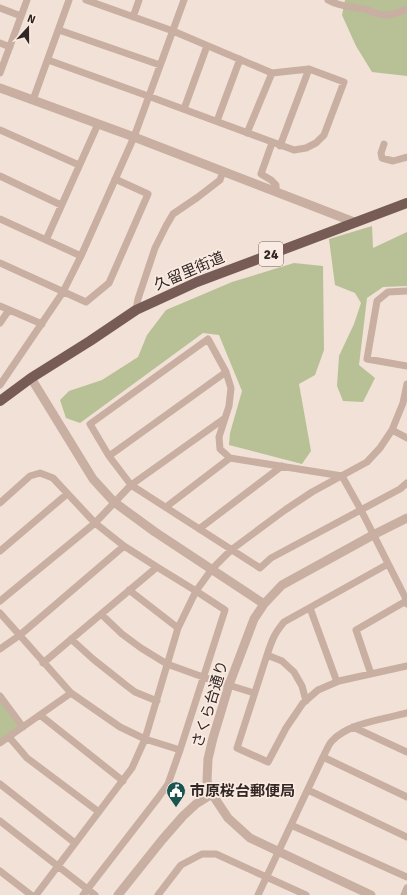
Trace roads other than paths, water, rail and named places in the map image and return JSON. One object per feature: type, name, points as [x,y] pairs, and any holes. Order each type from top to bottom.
[{"type":"main road","name":"久留里街道","points":[[0,401],[31,378],[136,310],[197,282],[407,203]]},
{"type":"street","points":[[0,73],[27,0]]},
{"type":"street","points":[[33,100],[70,0]]},
{"type":"street","points":[[48,60],[294,150],[306,148],[324,135],[344,82],[309,69],[272,73],[173,31],[86,0]]},
{"type":"street","points":[[133,17],[139,0]]},
{"type":"street","points":[[0,385],[63,292],[81,256],[134,137],[184,0]]},
{"type":"street","points":[[328,0],[348,7],[384,15],[400,13],[407,9]]},
{"type":"street","points":[[0,8],[21,16]]},
{"type":"street","points":[[59,30],[160,65]]},
{"type":"street","points":[[0,43],[10,47]]},
{"type":"street","points":[[184,109],[207,46]]},
{"type":"street","points":[[217,121],[240,59]]},
{"type":"street","points":[[280,146],[309,69]]},
{"type":"street","points":[[247,132],[272,73]]},
{"type":"street","points":[[0,88],[134,137],[354,222]]},
{"type":"street","points":[[46,240],[98,124]]},
{"type":"street","points":[[0,130],[79,165]]},
{"type":"street","points":[[272,143],[261,174],[276,185],[276,192]]},
{"type":"street","points":[[384,144],[381,153],[382,158],[392,160],[407,157]]},
{"type":"street","points":[[136,310],[138,299],[155,248],[173,214],[220,180],[223,171]]},
{"type":"street","points":[[0,176],[61,205]]},
{"type":"street","points":[[0,263],[86,302],[109,283],[148,194],[115,179]]},
{"type":"street","points":[[0,219],[81,256]]},
{"type":"street","points":[[407,291],[388,292],[377,301],[367,359],[407,366]]},
{"type":"street","points":[[0,306],[42,324]]},
{"type":"street","points":[[0,323],[9,310]]},
{"type":"street","points":[[342,476],[230,458],[220,449],[219,437],[229,406],[231,388],[226,372],[208,338],[90,424],[109,456],[131,485],[260,568],[270,558],[407,484]]},
{"type":"street","points":[[109,456],[226,372]]},
{"type":"street","points":[[31,378],[93,479],[114,502],[155,532],[264,604]]},
{"type":"street","points":[[36,895],[132,768],[145,739],[178,628],[196,591],[212,569],[231,550],[290,506],[312,492],[367,462],[380,448],[392,430],[403,403],[407,384]]},
{"type":"street","points":[[0,601],[95,523],[131,485],[225,418]]},
{"type":"street","points":[[392,430],[407,438]]},
{"type":"street","points":[[166,507],[230,458]]},
{"type":"street","points":[[199,529],[282,466]]},
{"type":"street","points":[[0,503],[30,476],[40,473],[53,478],[95,523],[124,546],[225,610],[168,784],[85,892]]},
{"type":"street","points":[[342,476],[407,602],[356,630],[371,674]]},
{"type":"street","points":[[0,550],[68,494]]},
{"type":"street","name":"さくら台通り","points":[[371,895],[250,838],[244,833],[228,818],[212,794],[207,781],[208,759],[230,685],[254,619],[264,604],[282,585],[407,518]]},
{"type":"street","points":[[0,649],[20,635],[124,546]]},
{"type":"street","points":[[388,564],[284,622],[276,632],[271,642],[237,748],[268,762],[286,728],[303,703],[306,702],[318,690],[337,682],[407,666]]},
{"type":"street","points":[[43,663],[157,567]]},
{"type":"street","points":[[129,590],[178,628]]},
{"type":"street","points":[[310,608],[337,682]]},
{"type":"street","points":[[0,613],[71,693],[120,727],[145,739],[180,750]]},
{"type":"street","points":[[101,614],[122,634],[167,664],[254,693]]},
{"type":"street","points":[[71,639],[93,659],[135,692],[157,701]]},
{"type":"street","points":[[267,655],[282,661],[294,672],[302,686],[306,702]]},
{"type":"street","points":[[0,743],[71,693]]},
{"type":"street","points":[[0,696],[23,727]]},
{"type":"street","points":[[258,895],[332,741],[345,730],[407,713]]},
{"type":"street","points":[[40,715],[123,781]]},
{"type":"street","points":[[353,728],[407,752]]},
{"type":"street","points":[[9,737],[27,758],[99,812]]},
{"type":"street","points":[[323,757],[407,797]]},
{"type":"street","points":[[0,784],[75,843]]},
{"type":"street","points":[[308,790],[407,837]]},
{"type":"street","points":[[118,895],[183,816],[196,804],[212,794]]},
{"type":"street","points":[[0,821],[58,866],[85,892],[95,895]]},
{"type":"street","points":[[291,825],[407,877]]},
{"type":"street","points":[[158,895],[181,865],[202,854],[216,854],[306,895]]},
{"type":"street","points":[[0,871],[31,895]]},
{"type":"street","points":[[404,895],[407,888]]},
{"type":"place","name":"市原桜台郵便局","points":[[176,808]]}]
